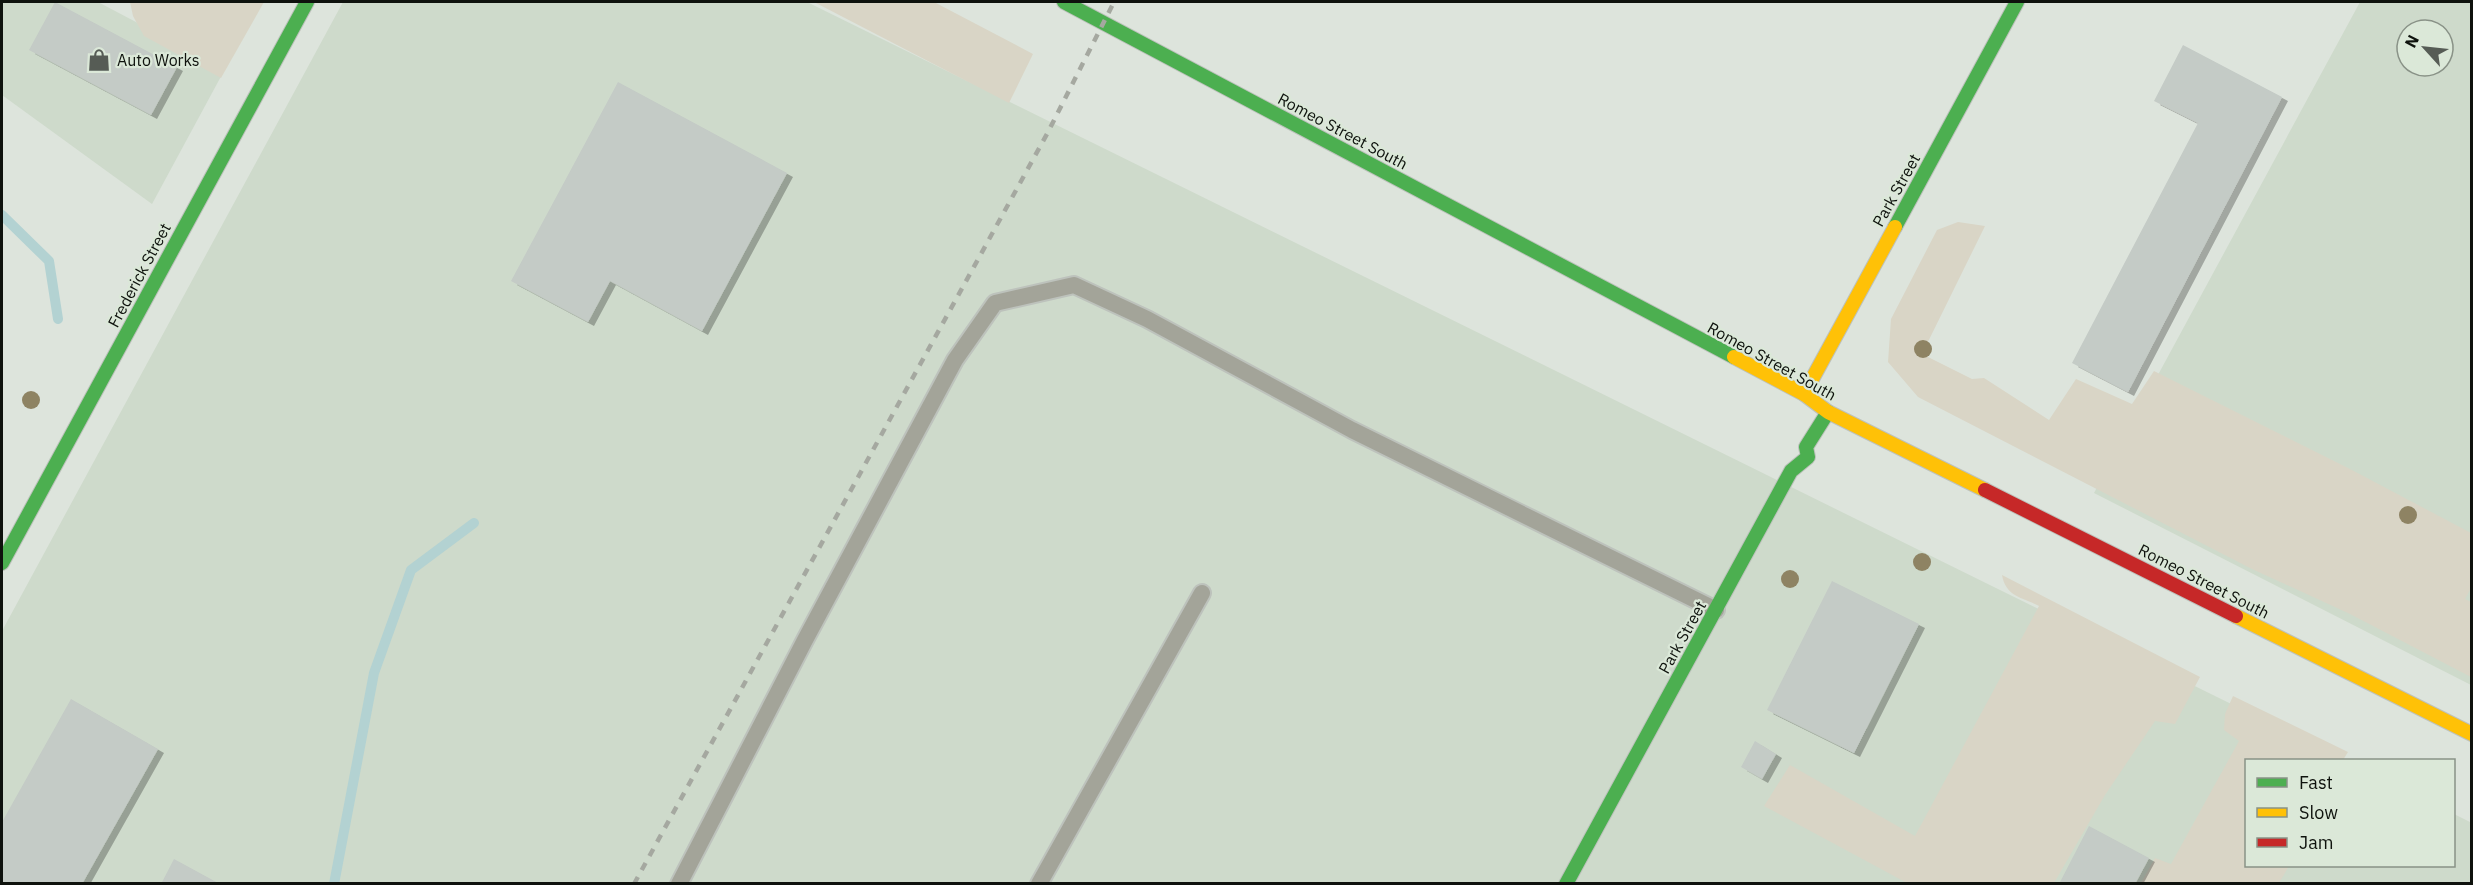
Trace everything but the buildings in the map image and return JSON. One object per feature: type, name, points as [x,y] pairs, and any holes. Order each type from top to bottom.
[{"type":"street","name":"Frederick Street","points":[[2,563],[307,2]]},
{"type":"street","name":"Romeo Street South","points":[[1064,2],[1804,393],[1828,412],[2472,734]]},
{"type":"street","name":"Park Street","points":[[1804,393],[2018,2]]},
{"type":"street","name":"Park Street","points":[[1566,884],[1791,471],[1808,457],[1806,447],[1828,412]]},
{"type":"lane","points":[[679,884],[805,640],[955,360],[994,303],[1074,285],[1147,319],[1352,430],[1716,610]]},
{"type":"lane","points":[[1039,884],[1202,593]]},
{"type":"shaded area","points":[[2,2],[98,2],[225,69],[152,204],[2,95]]},
{"type":"shaded area","points":[[130,2],[264,2],[221,78],[144,36],[133,16]]},
{"type":"shaded area","points":[[343,2],[807,2],[2343,759],[2245,759],[2245,867],[2455,867],[2455,814],[2472,823],[2471,884],[2,884],[2,631]]},
{"type":"shaded area","points":[[814,2],[934,2],[1033,54],[1009,103]]},
{"type":"shaded area","points":[[2360,2],[2471,2],[2471,685],[2094,493]]},
{"type":"shaded area","points":[[1958,222],[1985,226],[1922,354],[1972,379],[1984,378],[2049,420],[2076,379],[2132,404],[2154,371],[2350,469],[2471,533],[2471,588],[2465,599],[2471,602],[2471,677],[2350,614],[2252,569],[1918,397],[1888,362],[1891,319],[1937,230]]},
{"type":"shaded area","points":[[2002,575],[2200,677],[2175,724],[2155,721],[2105,795],[2054,883],[1907,883],[1764,806],[1790,765],[1915,836],[2039,606],[2011,592]]},
{"type":"shaded area","points":[[2233,696],[2348,752],[2344,759],[2245,759],[2245,867],[2288,867],[2279,883],[2141,883],[2155,858],[2171,864],[2239,741],[2224,730],[2225,714]]},
{"type":"waterway","points":[[2,215],[49,261],[58,319]]},
{"type":"waterway","points":[[334,884],[374,673],[411,570],[474,523]]},
{"type":"railway","points":[[634,884],[1047,134],[1114,2]]},
{"type":"traffic: fast","points":[[2,563],[307,2]]},
{"type":"traffic: fast","points":[[1064,2],[1734,357]]},
{"type":"traffic: fast","points":[[1895,227],[2017,2]]},
{"type":"traffic: fast","points":[[1566,884],[1791,471],[1808,457],[1806,447],[1828,412]]},
{"type":"traffic: slow","points":[[1804,394],[1895,227]]},
{"type":"traffic: slow","points":[[1734,357],[1804,394],[1828,412],[1985,490]]},
{"type":"traffic: slow","points":[[2236,616],[2472,734]]},
{"type":"traffic: jam","points":[[1985,490],[2236,616]]},
{"type":"place","name":"Auto Works","points":[[99,60]]}]
